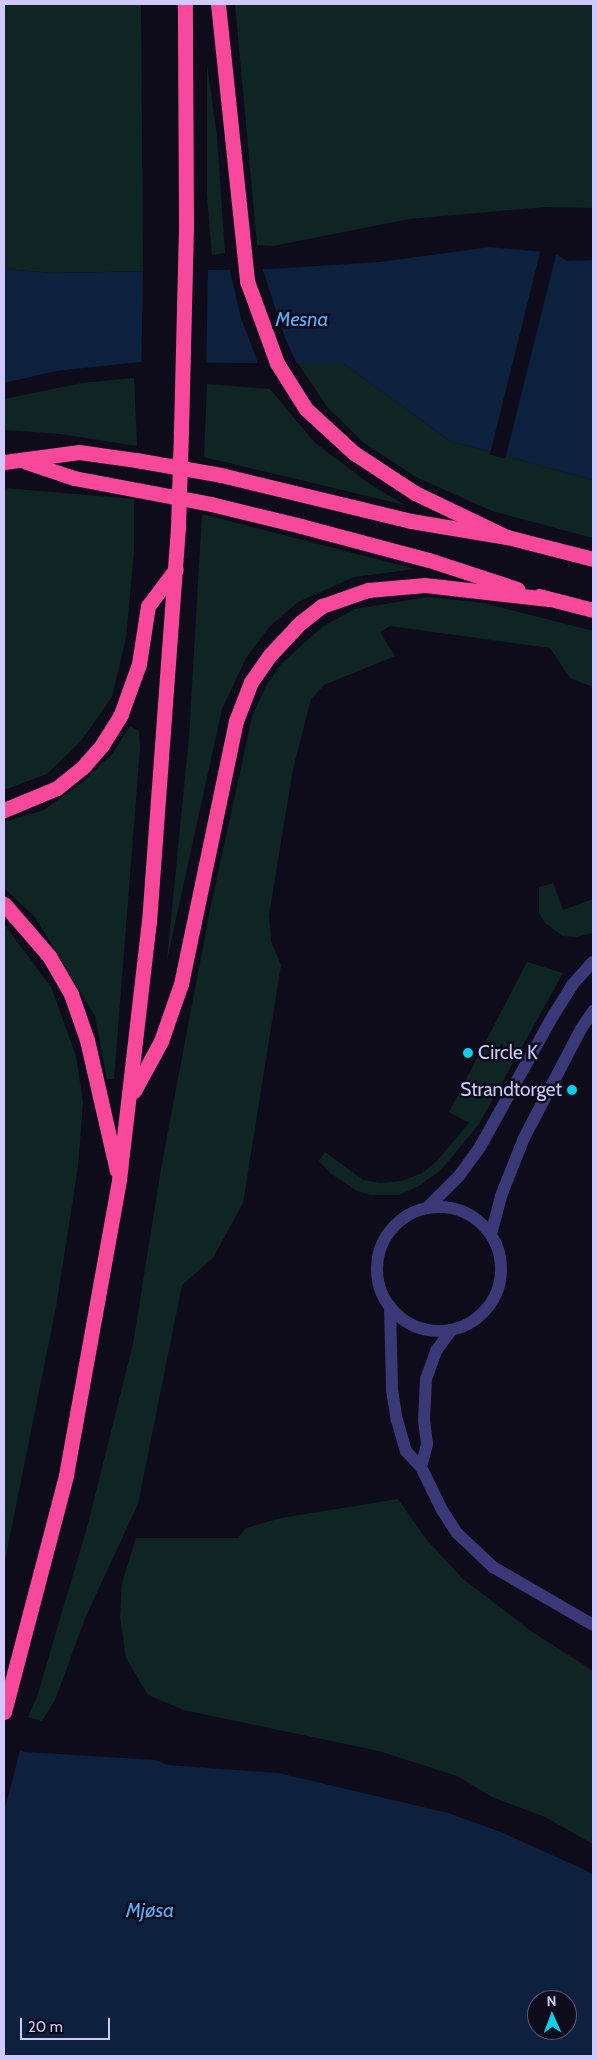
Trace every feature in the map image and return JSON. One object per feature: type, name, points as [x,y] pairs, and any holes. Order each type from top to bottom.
[{"type":"highway","points":[[5,1708],[66,1475],[119,1180],[130,1099],[150,913],[176,569],[186,221],[185,4]]},
{"type":"highway","points":[[218,4],[238,214],[248,280],[263,330],[277,363],[306,409],[329,433],[385,475],[415,493],[507,537]]},
{"type":"highway","points":[[4,462],[25,462],[79,452],[136,460],[221,475],[411,521],[507,537],[593,559]]},
{"type":"highway","points":[[25,462],[74,478],[211,504],[411,555],[548,599],[593,610]]},
{"type":"highway","points":[[4,810],[57,788],[83,767],[102,745],[121,714],[139,664],[148,606],[176,569]]},
{"type":"highway","points":[[130,1099],[161,1041],[181,984],[236,721],[251,682],[270,655],[300,623],[322,606],[368,590],[425,585],[548,599]]},
{"type":"highway","points":[[4,904],[49,956],[71,994],[87,1040],[119,1180]]},
{"type":"street","points":[[427,1208],[459,1176],[480,1147],[553,1016],[572,986],[593,962]]},
{"type":"street","points":[[491,1234],[462,1211],[445,1207],[427,1208],[409,1214],[395,1225],[384,1240],[378,1256],[377,1274],[381,1291],[390,1306],[402,1319],[418,1327],[451,1330],[467,1324],[481,1314],[499,1286],[502,1268],[491,1234],[501,1196],[524,1138],[581,1029],[593,1012]]},
{"type":"street","points":[[390,1306],[392,1390],[397,1420],[406,1451],[421,1467],[442,1510],[473,1550],[511,1580],[593,1625]]},
{"type":"street","points":[[421,1467],[427,1444],[424,1421],[426,1379],[436,1351],[451,1330]]},
{"type":"green space","points":[[4,4],[141,4],[143,271],[53,273],[4,269]]},
{"type":"green space","points":[[235,4],[593,4],[593,208],[545,207],[409,219],[273,246],[257,245]]},
{"type":"green space","points":[[207,64],[217,137],[225,253],[212,255],[207,195]]},
{"type":"green space","points":[[297,362],[344,364],[450,441],[593,480],[593,538],[492,511],[418,478],[364,443],[328,408]]},
{"type":"green space","points":[[134,378],[137,446],[61,434],[4,430],[4,399],[82,383]]},
{"type":"green space","points":[[207,384],[270,389],[315,443],[371,485],[405,505],[204,457]]},
{"type":"green space","points":[[4,488],[134,499],[134,551],[126,638],[112,697],[80,742],[47,774],[4,790]]},
{"type":"green space","points":[[202,514],[415,569],[354,577],[298,602],[269,627],[246,658],[222,709],[167,960],[189,737]]},
{"type":"green space","points":[[428,597],[484,603],[593,631],[593,687],[570,678],[550,648],[390,626],[380,632],[395,656],[324,685],[311,699],[293,769],[269,915],[271,941],[281,965],[243,1203],[213,1258],[182,1285],[138,1504],[86,1616],[55,1700],[42,1721],[28,1717],[37,1697],[88,1524],[133,1344],[162,1163],[210,910],[252,717],[265,688],[281,664],[322,627],[355,609]]},
{"type":"green space","points":[[130,726],[139,731],[140,748],[114,1079],[107,1079],[95,1016],[35,917],[4,888],[4,822],[44,810],[83,782],[113,753]]},
{"type":"green space","points":[[553,883],[563,910],[593,899],[593,933],[576,937],[563,936],[545,923],[539,913],[539,887]]},
{"type":"green space","points":[[4,924],[51,987],[76,1056],[83,1102],[78,1167],[56,1307],[4,1565]]},
{"type":"green space","points":[[527,962],[563,973],[479,1124],[441,1170],[419,1186],[399,1195],[371,1195],[357,1191],[330,1173],[319,1161],[325,1152],[363,1180],[381,1183],[402,1181],[422,1173],[437,1161],[469,1123],[449,1112]]},
{"type":"green space","points":[[398,1499],[426,1539],[463,1579],[531,1631],[593,1671],[593,1844],[545,1817],[492,1797],[457,1776],[379,1751],[184,1710],[148,1695],[126,1658],[120,1616],[122,1583],[136,1538],[238,1538],[246,1528],[281,1518]]},
{"type":"water","name":"Mesna","points":[[490,247],[554,253],[567,261],[593,260],[593,480],[450,441],[344,364],[140,362],[56,371],[4,383],[4,269],[53,273],[272,269],[380,262]]},
{"type":"water","name":"Mjøsa","points":[[4,1743],[25,1752],[155,1760],[168,1765],[278,1773],[448,1813],[501,1832],[585,1870],[593,1875],[593,2056],[4,2056]]},
{"type":"pier","points":[[541,249],[557,253],[505,459],[490,455]]},
{"type":"pier","points":[[143,267],[208,268],[206,364],[141,363]]},
{"type":"pier","points":[[229,267],[262,267],[285,338],[297,364],[258,363],[241,318]]},
{"type":"pier","points":[[4,1741],[21,1747],[4,1812]]},
{"type":"place","name":"Circle K","points":[[468,1053]]},
{"type":"place","name":"Strandtorget","points":[[572,1090]]}]
